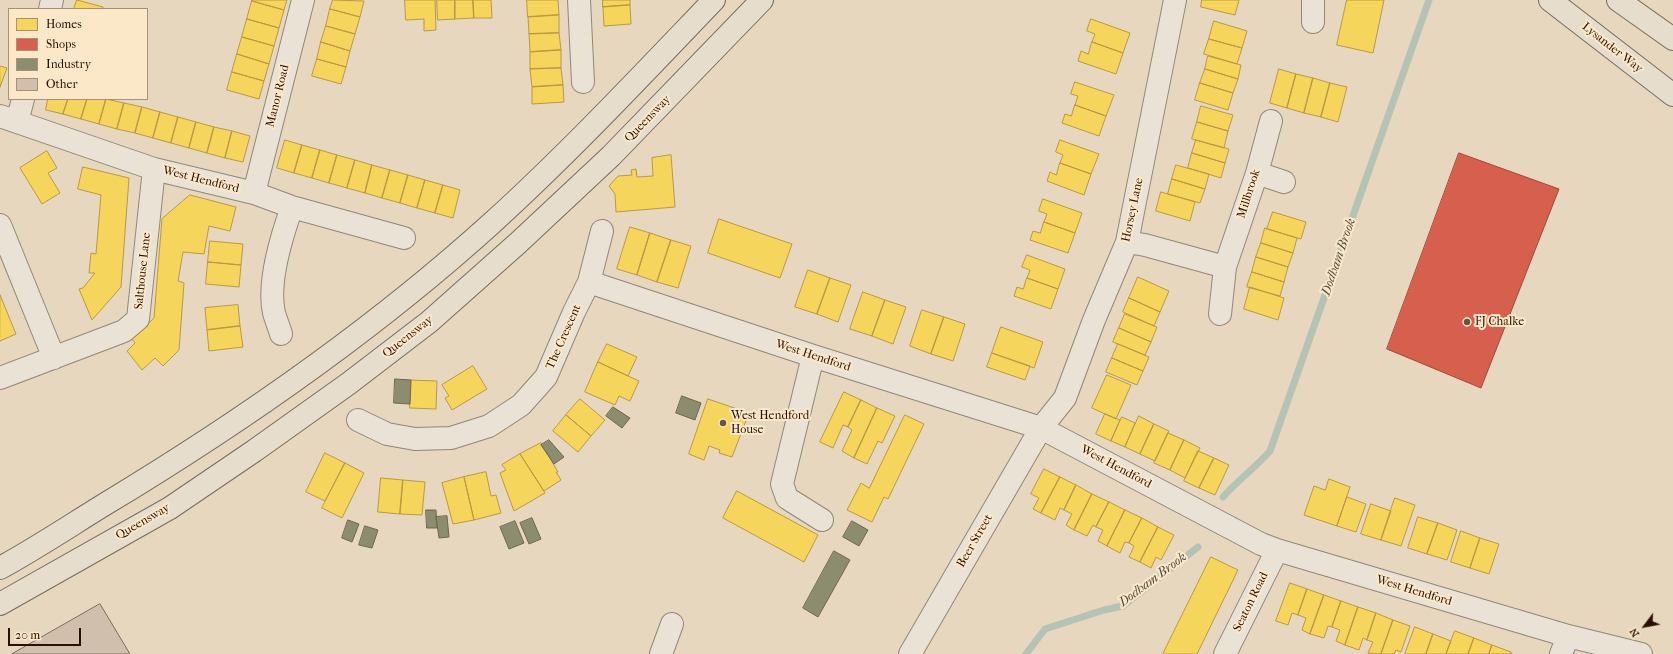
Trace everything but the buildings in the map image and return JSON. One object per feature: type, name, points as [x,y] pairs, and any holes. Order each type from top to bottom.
[{"type":"main road","points":[[0,568],[152,477],[233,423],[328,355],[401,300],[493,222],[576,142],[714,0]]},
{"type":"main road","name":"Queensway","points":[[0,604],[170,508],[254,451],[348,384],[428,322],[612,156],[762,0]]},
{"type":"main road","name":"Lysander Way","points":[[1550,0],[1673,96]]},
{"type":"main road","points":[[1618,0],[1673,39]]},
{"type":"street","name":"Manor Road","points":[[254,193],[303,0]]},
{"type":"street","points":[[579,0],[583,82]]},
{"type":"street","name":"Horsey Lane","points":[[1041,428],[1065,398],[1094,320],[1127,242],[1175,0]]},
{"type":"street","points":[[1313,0],[1313,22]]},
{"type":"street","points":[[8,119],[22,100]]},
{"type":"street","name":"West Hendford","points":[[8,119],[154,168],[254,193],[292,207],[404,238]]},
{"type":"street","name":"Millbrook","points":[[1220,314],[1225,267],[1256,173],[1271,121]]},
{"type":"street","name":"Salthouse Lane","points":[[0,378],[124,330],[138,320],[154,168]]},
{"type":"street","points":[[1256,173],[1284,182]]},
{"type":"street","points":[[281,334],[274,312],[274,290],[277,257],[292,207]]},
{"type":"street","points":[[0,225],[54,358]]},
{"type":"street","name":"The Crescent","points":[[358,420],[387,434],[415,439],[451,438],[489,426],[521,405],[546,377],[574,312],[589,282],[602,231]]},
{"type":"street","points":[[1127,242],[1145,245],[1225,267]]},
{"type":"street","name":"West Hendford","points":[[589,282],[813,356],[1041,428],[1261,544],[1277,550],[1564,645],[1641,654]]},
{"type":"street","points":[[813,356],[782,484],[787,498],[822,520]]},
{"type":"street","name":"Beer Street","points":[[910,654],[1041,428]]},
{"type":"street","name":"Seaton Road","points":[[1226,654],[1277,550]]},
{"type":"street","points":[[661,654],[672,624]]},
{"type":"waterway","name":"Dodham Brook","points":[[1223,497],[1270,451],[1429,0]]},
{"type":"waterway","name":"Dodham Brook","points":[[1026,654],[1045,629],[1104,610],[1123,606],[1198,547]]},
{"type":"place","name":"FJ Chalke","points":[[1467,322]]},
{"type":"place","name":"West Hendford House","points":[[723,423]]}]
